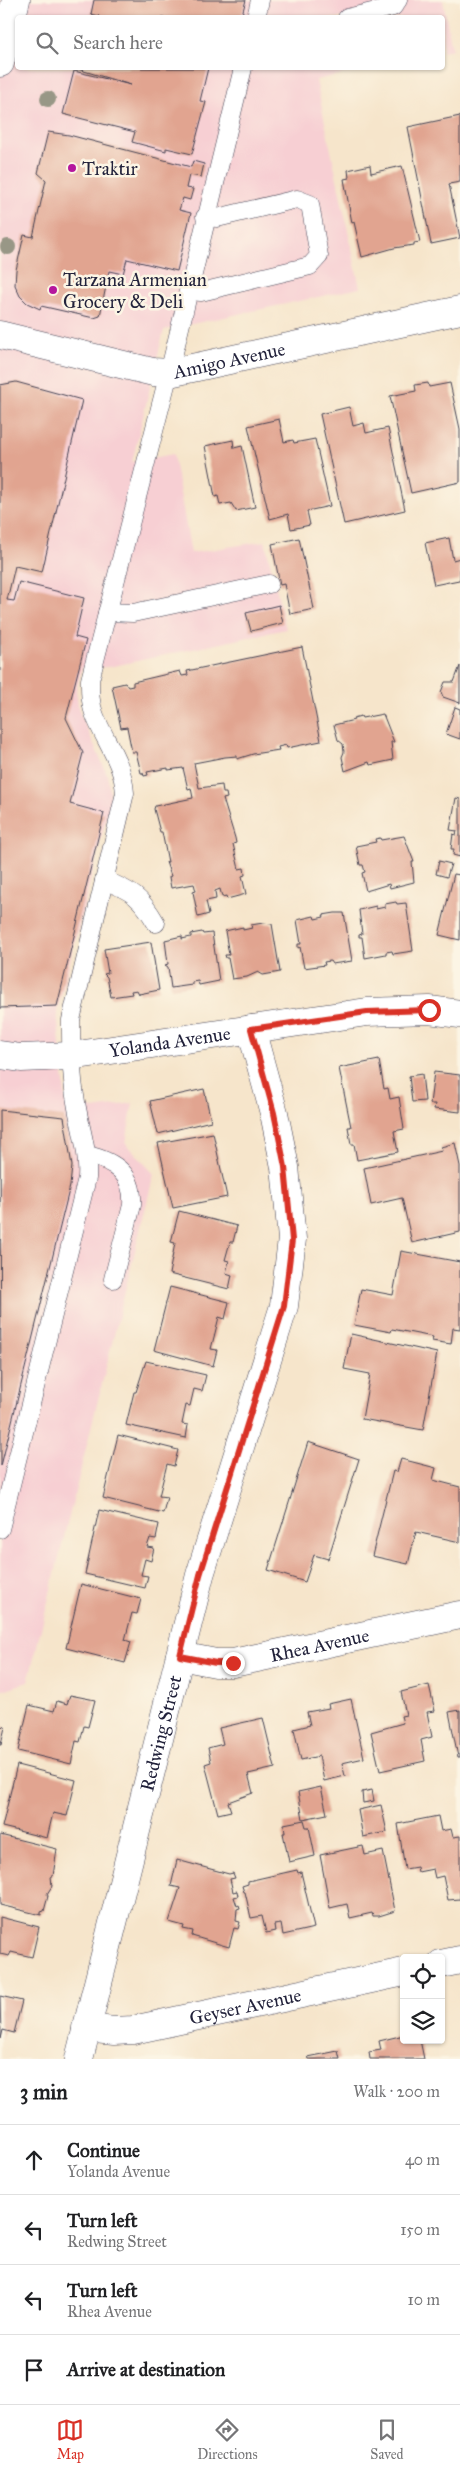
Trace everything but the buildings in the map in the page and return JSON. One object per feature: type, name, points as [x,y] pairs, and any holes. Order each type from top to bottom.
[{"type":"street","points":[[0,63],[16,0]]},
{"type":"street","name":"Amigo Avenue","points":[[0,335],[153,372],[169,373],[460,310]]},
{"type":"street","name":"Yolanda Avenue","points":[[0,1055],[21,1058],[71,1056],[367,1012],[429,1010],[460,1014]]},
{"type":"street","name":"Redwing Street","points":[[79,2059],[200,1575],[284,1306],[292,1240],[284,1158],[251,1029]]},
{"type":"street","name":"Rhea Avenue","points":[[180,1656],[216,1663],[233,1663],[460,1614]]},
{"type":"street","points":[[445,1963],[460,1960]]},
{"type":"street","name":"Geyser Avenue","points":[[86,2028],[114,2031],[133,2030],[400,1973]]},
{"type":"lane","points":[[257,15],[260,0]]},
{"type":"lane","points":[[359,15],[393,7],[398,0]]},
{"type":"lane","points":[[0,1529],[87,1178],[87,1154],[76,1102],[71,1056],[71,1020],[73,1004],[124,793],[124,777],[120,765],[94,715],[90,697],[90,680],[169,373],[205,217],[242,70]]},
{"type":"lane","points":[[188,292],[200,292],[310,266],[319,256],[310,204],[297,200],[217,218],[205,217]]},
{"type":"lane","points":[[107,612],[133,613],[269,584]]},
{"type":"lane","points":[[104,880],[128,889],[146,906],[156,923]]},
{"type":"lane","points":[[87,1154],[105,1158],[112,1163],[130,1183],[133,1193],[132,1205],[113,1279]]},
{"type":"shaded area","points":[[0,0],[443,0],[452,49],[445,51],[445,15],[15,15],[15,70],[361,70],[316,80],[360,288],[164,330],[132,462],[173,454],[191,553],[265,541],[286,629],[109,667],[82,668],[76,690],[79,711],[107,774],[111,799],[57,1012],[66,1104],[94,1109],[133,1103],[126,1143],[154,1174],[28,1682],[0,1691]]},
{"type":"place","name":"Traktir","points":[[72,168]]},
{"type":"place","name":"Tarzana Armenian Grocery & Deli","points":[[53,290]]},
{"type":"route","points":[[233,1663],[216,1663],[180,1656],[200,1575],[284,1306],[292,1240],[285,1167],[274,1113],[251,1029],[367,1012],[429,1010]]}]
